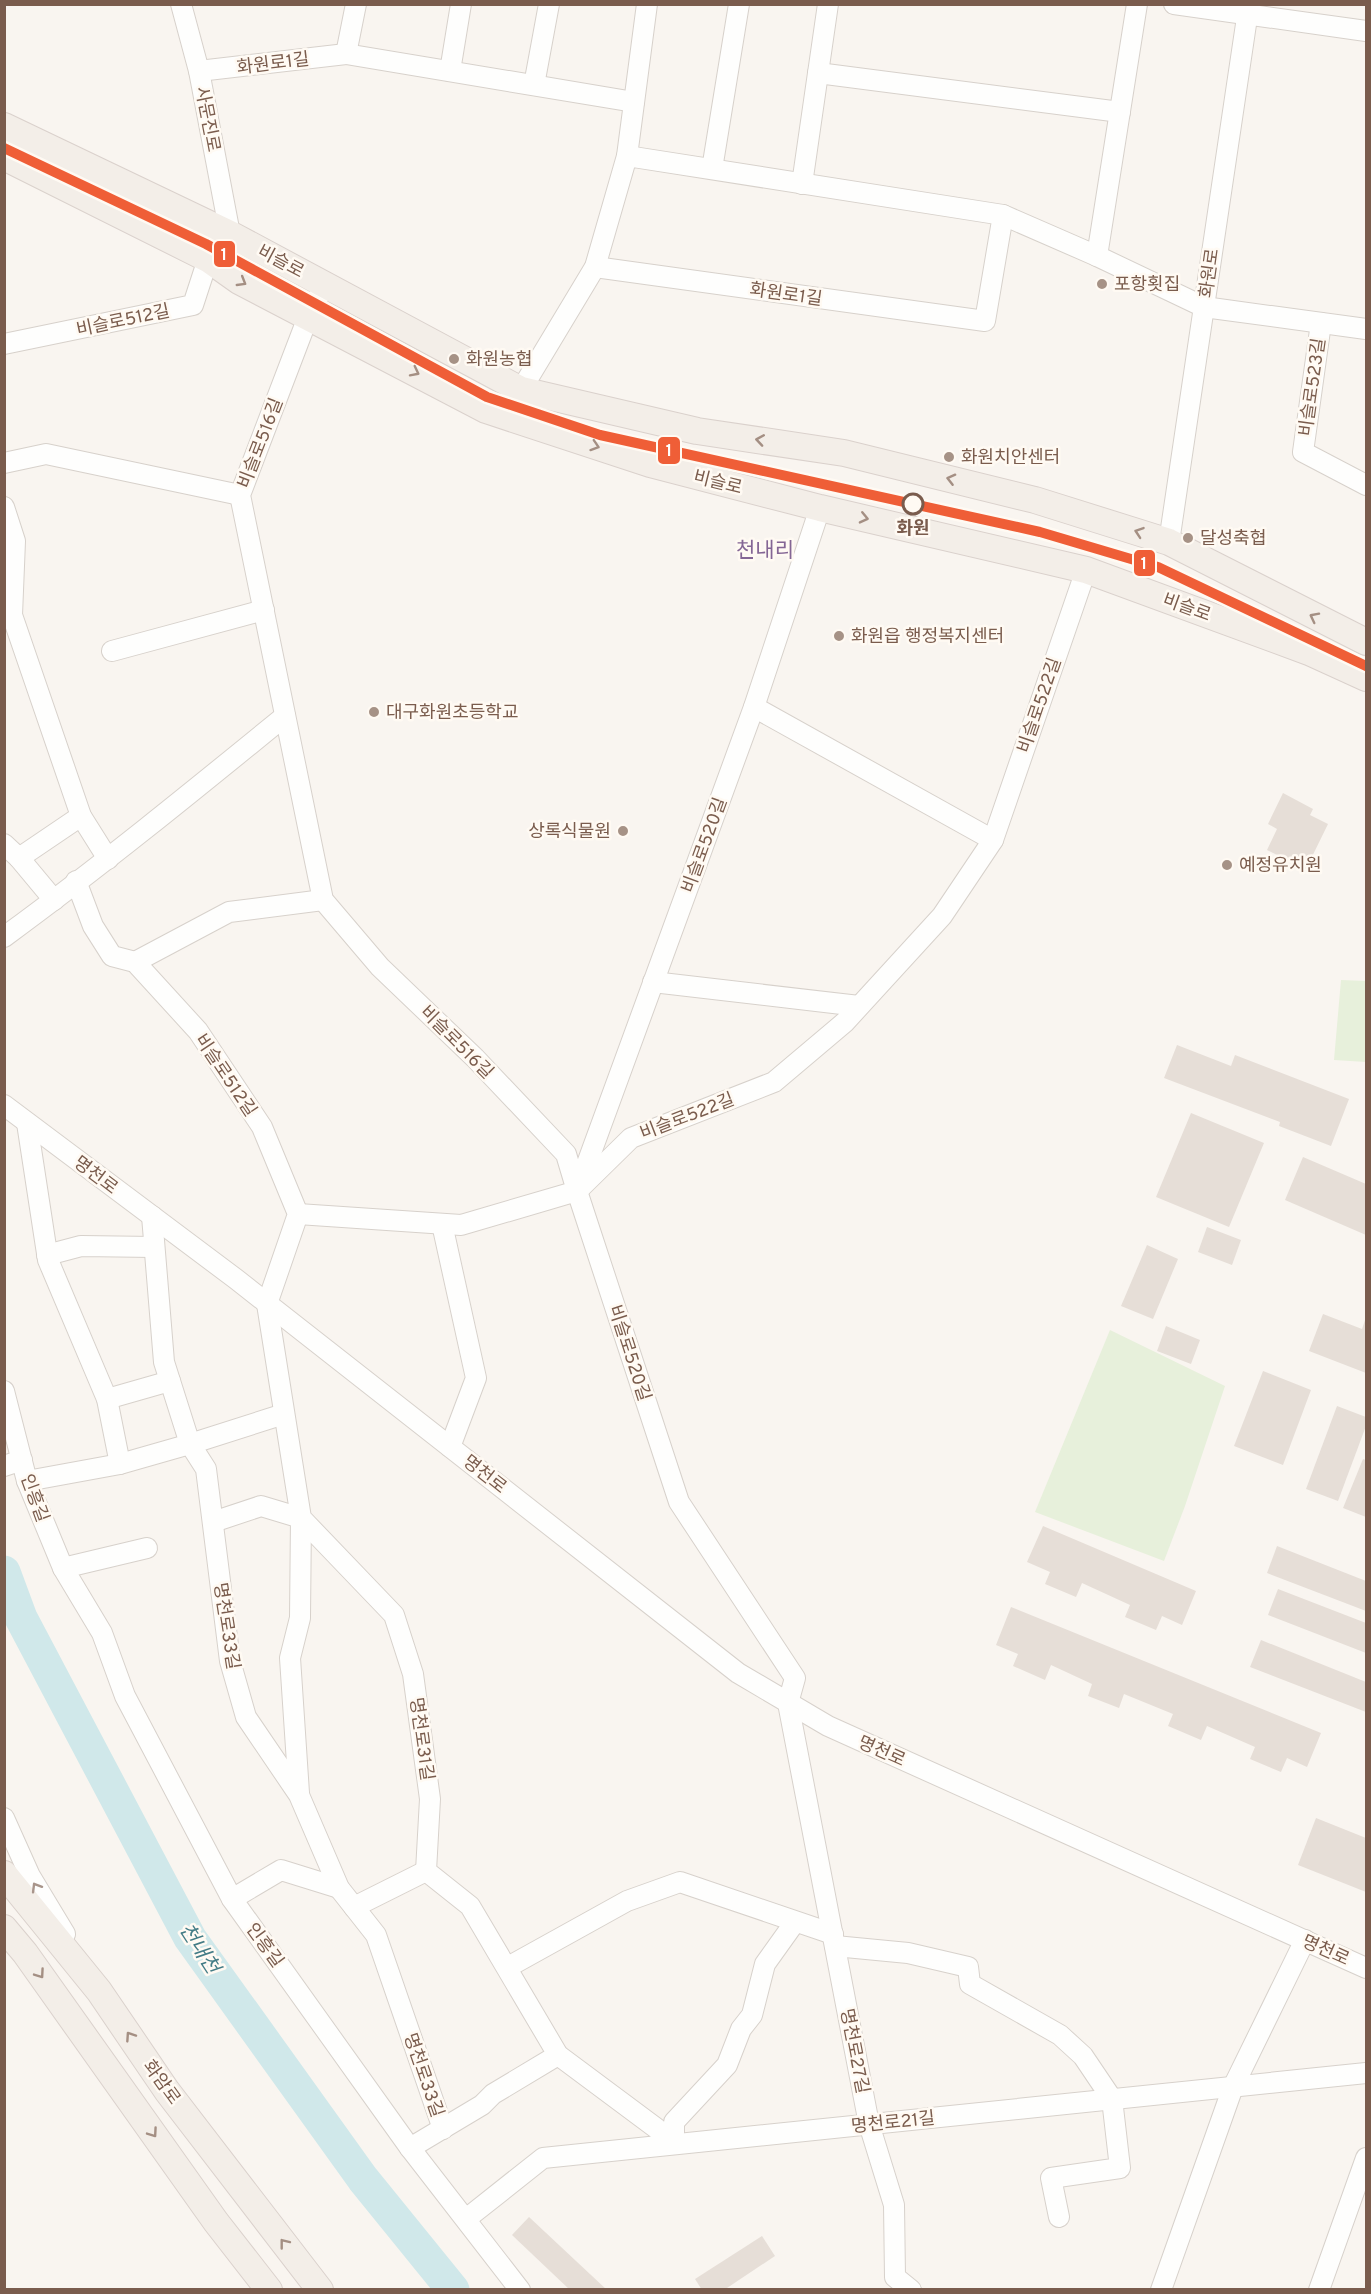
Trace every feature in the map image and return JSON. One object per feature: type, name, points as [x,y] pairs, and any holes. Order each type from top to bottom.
[{"type":"main road","name":"비슬로","points":[[4,126],[230,234],[520,390],[697,431],[844,453],[1035,500],[1169,542],[1366,642]]},
{"type":"main road","name":"비슬로","points":[[4,158],[208,259],[239,281],[486,410],[650,464],[820,508],[1086,570],[1309,652],[1366,678]]},
{"type":"main road","name":"화암로","points":[[4,1874],[99,1991],[167,2091],[320,2289]]},
{"type":"main road","name":"화암로","points":[[4,1928],[25,1953],[216,2222],[268,2289]]},
{"type":"street","name":"사문진로","points":[[181,4],[200,71],[230,234]]},
{"type":"street","points":[[346,54],[356,4]]},
{"type":"street","points":[[450,71],[460,4]]},
{"type":"street","points":[[534,85],[549,4]]},
{"type":"street","points":[[520,390],[595,267],[627,156],[647,4]]},
{"type":"street","points":[[712,169],[739,4]]},
{"type":"street","points":[[802,184],[828,4]]},
{"type":"street","points":[[1097,256],[1137,4]]},
{"type":"street","points":[[1174,4],[1248,10],[1366,31]]},
{"type":"street","name":"화원로","points":[[1169,542],[1248,10]]},
{"type":"street","name":"화원로1길","points":[[200,71],[346,54],[634,102]]},
{"type":"street","points":[[818,74],[1120,112]]},
{"type":"street","points":[[627,156],[1003,215],[1097,256],[1204,308],[1366,329]]},
{"type":"street","name":"화원로1길","points":[[595,267],[985,321],[1003,215]]},
{"type":"street","name":"비슬로512길","points":[[4,344],[193,305],[208,259]]},
{"type":"street","name":"비슬로516길","points":[[325,284],[308,317],[240,495],[323,900],[380,967],[475,1058],[566,1154],[577,1191]]},
{"type":"street","name":"비슬로523길","points":[[1321,323],[1303,452],[1366,485]]},
{"type":"street","points":[[4,464],[46,454],[240,495]]},
{"type":"street","points":[[4,507],[15,541],[12,615],[81,816],[108,860]]},
{"type":"street","name":"비슬로520길","points":[[788,1703],[795,1678],[679,1502],[577,1191],[754,707],[820,508]]},
{"type":"street","name":"비슬로522길","points":[[298,1214],[461,1225],[577,1191],[631,1138],[774,1082],[844,1022],[942,916],[993,840],[1086,570]]},
{"type":"street","points":[[112,651],[264,610]]},
{"type":"street","points":[[754,707],[993,840]]},
{"type":"street","points":[[4,937],[76,881],[108,860],[285,716]]},
{"type":"street","points":[[54,900],[12,851],[81,816]]},
{"type":"street","name":"비슬로512길","points":[[76,881],[93,926],[112,956],[135,962],[198,1031],[262,1127],[298,1214]]},
{"type":"street","points":[[135,962],[229,912],[323,900]]},
{"type":"street","points":[[653,982],[859,1006]]},
{"type":"street","name":"명천로","points":[[4,1105],[267,1304],[738,1673],[828,1726],[1366,1968]]},
{"type":"street","points":[[27,1123],[47,1255],[106,1399],[120,1464]]},
{"type":"street","points":[[213,1522],[261,1506],[301,1518],[267,1304],[298,1214]]},
{"type":"street","name":"명천로33길","points":[[152,1216],[164,1362],[190,1444],[206,1469],[230,1661],[246,1717],[299,1795],[339,1888],[376,1935],[442,2129]]},
{"type":"street","name":"명천로","points":[[442,1224],[476,1378],[450,1447]]},
{"type":"street","points":[[47,1255],[81,1246],[154,1247]]},
{"type":"street","points":[[106,1399],[170,1381]]},
{"type":"street","name":"인흥길","points":[[4,1391],[13,1463],[27,1481],[63,1568],[102,1633],[125,1696],[232,1899],[410,2148],[520,2289]]},
{"type":"street","points":[[27,1481],[120,1464],[284,1413]]},
{"type":"street","name":"명천로33길","points":[[299,1795],[290,1658],[300,1618],[301,1518]]},
{"type":"street","name":"명천로31길","points":[[301,1518],[394,1616],[412,1674],[430,1799],[426,1871]]},
{"type":"street","points":[[63,1568],[147,1548]]},
{"type":"street","name":"명천로27길","points":[[788,1703],[869,2124],[894,2205],[895,2277],[911,2289]]},
{"type":"street","points":[[4,1818],[30,1876],[99,1991]]},
{"type":"street","points":[[232,1899],[281,1870],[339,1888]]},
{"type":"street","points":[[354,1906],[426,1871],[470,1906],[558,2055],[674,2144]]},
{"type":"street","points":[[508,1967],[627,1901],[680,1882],[795,1922],[834,1940],[908,1953],[968,1967],[970,1984],[1060,2035],[1083,2056],[1112,2099],[1120,2168],[1051,2178],[1059,2217]]},
{"type":"street","points":[[674,2144],[674,2122],[727,2065],[741,2029],[752,2015],[765,1964],[795,1922]]},
{"type":"street","points":[[1161,2289],[1233,2086],[1305,1940]]},
{"type":"street","points":[[410,2148],[482,2105],[494,2094],[558,2055]]},
{"type":"street","name":"명천로21길","points":[[466,2219],[543,2158],[1366,2073]]},
{"type":"street","points":[[1318,2289],[1366,2158]]},
{"type":"green space","points":[[1341,980],[1366,981],[1366,1062],[1334,1060]]},
{"type":"green space","points":[[1110,1330],[1225,1386],[1164,1561],[1035,1512]]},
{"type":"building","points":[[1283,793],[1313,809],[1310,815],[1328,824],[1306,869],[1267,850],[1277,829],[1268,824]]},
{"type":"building","points":[[1177,1045],[1231,1066],[1235,1055],[1349,1099],[1331,1146],[1279,1126],[1280,1122],[1164,1078]]},
{"type":"building","points":[[1191,1113],[1264,1143],[1229,1227],[1156,1197]]},
{"type":"building","points":[[1303,1157],[1366,1184],[1366,1235],[1285,1200]]},
{"type":"building","points":[[1207,1227],[1241,1240],[1232,1265],[1198,1252]]},
{"type":"building","points":[[1147,1245],[1178,1259],[1153,1319],[1121,1306]]},
{"type":"building","points":[[1323,1314],[1362,1329],[1366,1317],[1366,1373],[1309,1351]]},
{"type":"building","points":[[1166,1326],[1200,1340],[1191,1364],[1157,1351]]},
{"type":"building","points":[[1263,1371],[1311,1390],[1283,1465],[1234,1446]]},
{"type":"building","points":[[1337,1406],[1366,1417],[1366,1426],[1338,1501],[1306,1489]]},
{"type":"building","points":[[1363,1459],[1366,1460],[1366,1517],[1343,1508]]},
{"type":"building","points":[[1043,1526],[1196,1591],[1182,1625],[1162,1616],[1156,1630],[1125,1617],[1130,1605],[1082,1583],[1076,1597],[1045,1584],[1050,1572],[1027,1562]]},
{"type":"building","points":[[1277,1546],[1366,1581],[1366,1611],[1267,1573]]},
{"type":"building","points":[[1278,1589],[1366,1623],[1366,1653],[1268,1615]]},
{"type":"building","points":[[1011,1607],[1321,1733],[1307,1767],[1287,1758],[1281,1772],[1250,1759],[1255,1747],[1207,1726],[1201,1740],[1168,1726],[1173,1714],[1124,1694],[1119,1708],[1088,1696],[1092,1684],[1051,1665],[1045,1680],[1013,1666],[1018,1654],[996,1645]]},
{"type":"building","points":[[1261,1640],[1366,1682],[1366,1712],[1250,1667]]},
{"type":"building","points":[[1316,1818],[1366,1838],[1366,1892],[1298,1865]]},
{"type":"building","points":[[529,2217],[607,2290],[570,2290],[512,2235]]},
{"type":"building","points":[[762,2236],[775,2256],[724,2290],[702,2290],[695,2279]]},
{"type":"waterway","name":"천내천","points":[[4,1572],[21,1618],[190,1938],[363,2179],[453,2290]]},
{"type":"transit line","name":"1","points":[[4,148],[206,244],[487,397],[600,435],[1040,532],[1158,567],[1366,666]]},
{"type":"place","name":"포항횟집","points":[[1102,284]]},
{"type":"place","name":"화원농협","points":[[454,359]]},
{"type":"place","name":"화원치안센터","points":[[949,457]]},
{"type":"place","name":"화원","points":[[913,504]]},
{"type":"place","name":"달성축협","points":[[1188,538]]},
{"type":"place","name":"화원읍 행정복지센터","points":[[839,636]]},
{"type":"place","name":"대구화원초등학교","points":[[374,712]]},
{"type":"place","name":"상록식물원","points":[[623,831]]},
{"type":"place","name":"예정유치원","points":[[1227,865]]},
{"type":"district","name":"천내리","points":[[765,550]]}]
